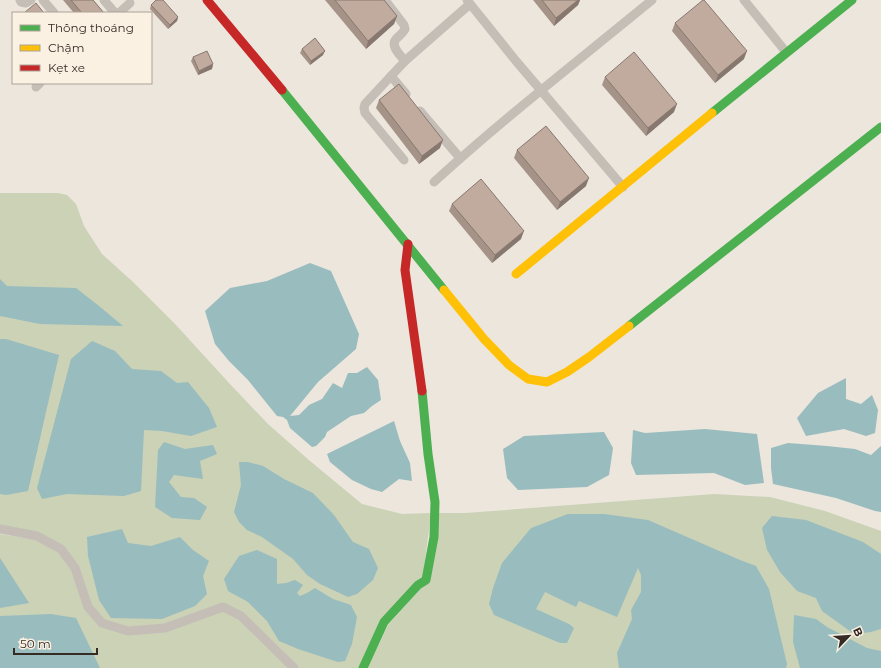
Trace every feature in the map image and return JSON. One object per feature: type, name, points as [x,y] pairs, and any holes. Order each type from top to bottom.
[{"type":"street","points":[[20,0],[21,2],[26,3],[31,0]]},
{"type":"street","points":[[43,0],[53,12]]},
{"type":"street","points":[[104,0],[114,12]]},
{"type":"street","points":[[207,0],[304,116],[484,339],[509,365],[528,379],[547,382],[567,372],[589,357],[881,127]]},
{"type":"street","points":[[385,0],[404,25],[405,29],[403,33],[395,40],[394,45],[405,61]]},
{"type":"street","points":[[434,182],[460,158],[540,91],[652,0]]},
{"type":"street","points":[[744,0],[786,52]]},
{"type":"street","points":[[516,274],[786,52],[852,0]]},
{"type":"street","points":[[404,160],[365,114],[364,104],[405,61],[468,2],[540,91],[623,187]]},
{"type":"street","points":[[120,12],[130,3]]},
{"type":"street","points":[[391,76],[460,158]]},
{"type":"street","points":[[363,668],[384,622],[418,585],[426,580],[434,536],[435,502],[428,454],[424,405],[405,270],[408,244]]},
{"type":"street","points":[[0,529],[37,536],[61,549],[75,568],[88,607],[102,623],[128,631],[165,628],[223,607],[240,616],[294,668]]},
{"type":"green space","points":[[0,193],[58,193],[67,195],[76,204],[84,226],[102,254],[133,282],[176,325],[268,424],[310,461],[362,504],[402,514],[431,513],[423,577],[416,581],[359,668],[299,668],[281,649],[224,603],[165,624],[129,627],[105,620],[91,605],[64,546],[0,526]]},
{"type":"green space","points":[[714,494],[770,497],[825,511],[881,531],[881,668],[368,668],[388,625],[421,588],[439,513],[466,513]]},
{"type":"green space","points":[[0,534],[36,540],[58,552],[72,569],[85,610],[128,635],[223,611],[238,619],[288,668],[0,668]]},
{"type":"water","points":[[310,263],[331,271],[359,334],[356,349],[318,382],[290,416],[299,415],[309,405],[322,399],[333,383],[342,388],[348,373],[357,373],[367,367],[378,380],[381,400],[364,413],[351,416],[327,432],[325,437],[316,446],[312,447],[290,428],[287,420],[283,417],[277,416],[248,380],[215,344],[205,311],[230,288],[267,281]]},
{"type":"water","points":[[0,279],[7,286],[76,288],[123,326],[40,324],[0,316]]},
{"type":"water","points":[[0,339],[6,339],[59,355],[28,491],[6,495],[0,494]]},
{"type":"water","points":[[92,341],[115,351],[132,369],[161,371],[177,383],[188,382],[209,408],[217,427],[191,436],[162,431],[144,430],[141,491],[124,496],[67,494],[42,499],[37,488],[71,359]]},
{"type":"water","points":[[846,378],[846,399],[861,404],[872,395],[878,410],[875,433],[866,436],[844,429],[806,436],[797,418],[818,393]]},
{"type":"water","points":[[394,421],[400,441],[410,463],[412,481],[399,479],[382,492],[371,489],[352,480],[330,462],[327,454]]},
{"type":"water","points":[[705,429],[757,434],[764,483],[745,485],[714,473],[636,475],[631,463],[633,430],[645,433]]},
{"type":"water","points":[[604,432],[613,448],[609,475],[587,487],[518,490],[507,478],[503,449],[524,436]]},
{"type":"water","points":[[164,442],[185,449],[213,445],[217,454],[200,461],[203,479],[174,475],[169,482],[181,497],[194,498],[207,507],[200,520],[172,518],[155,507],[158,450]]},
{"type":"water","points":[[788,443],[855,449],[871,455],[881,446],[881,512],[836,498],[773,484],[771,448]]},
{"type":"water","points":[[239,462],[248,462],[263,466],[284,479],[313,493],[334,515],[353,542],[369,549],[378,568],[373,580],[357,594],[348,597],[320,584],[307,575],[293,559],[262,537],[247,530],[239,522],[234,512],[241,485]]},
{"type":"water","points":[[568,514],[604,514],[648,520],[756,566],[769,589],[787,664],[786,668],[619,668],[617,653],[632,619],[631,610],[641,592],[641,575],[638,568],[617,617],[579,601],[576,607],[545,592],[536,609],[569,624],[574,628],[567,643],[560,643],[494,615],[489,604],[502,563],[531,528]]},
{"type":"water","points":[[772,516],[806,520],[863,542],[881,554],[881,629],[854,634],[822,611],[816,598],[797,591],[780,572],[767,550],[762,528]]},
{"type":"water","points":[[122,529],[128,543],[151,546],[180,537],[193,550],[209,561],[203,576],[207,594],[195,606],[162,619],[111,618],[99,600],[88,556],[87,537]]},
{"type":"water","points":[[257,550],[277,559],[277,584],[295,580],[303,585],[297,593],[300,596],[315,588],[333,599],[351,605],[357,617],[352,644],[345,661],[338,662],[279,641],[267,621],[248,602],[228,591],[224,579],[239,556]]},
{"type":"water","points":[[0,558],[29,603],[0,608]]},
{"type":"water","points":[[51,614],[76,618],[100,668],[0,668],[0,616]]},
{"type":"water","points":[[794,615],[816,619],[827,627],[867,648],[881,651],[881,668],[800,668],[793,642]]},
{"type":"building","points":[[71,0],[93,0],[103,12],[81,12]]},
{"type":"building","points":[[156,0],[163,0],[178,17],[170,25],[151,5]]},
{"type":"building","points":[[335,0],[384,0],[397,16],[368,41]]},
{"type":"building","points":[[542,0],[578,0],[556,18]]},
{"type":"building","points":[[703,0],[747,51],[718,75],[675,23]]},
{"type":"building","points":[[36,3],[43,12],[25,12]]},
{"type":"building","points":[[315,38],[325,51],[311,61],[302,49]]},
{"type":"building","points":[[207,51],[213,64],[199,71],[193,57]]},
{"type":"building","points":[[634,52],[677,104],[648,128],[605,77]]},
{"type":"building","points":[[399,84],[443,140],[422,156],[379,100]]},
{"type":"building","points":[[546,126],[589,178],[560,202],[517,150]]},
{"type":"building","points":[[481,179],[524,231],[495,255],[452,204]]},
{"type":"traffic: fast","points":[[712,113],[852,0]]},
{"type":"traffic: fast","points":[[282,90],[444,290]]},
{"type":"traffic: fast","points":[[629,326],[881,127]]},
{"type":"traffic: fast","points":[[363,668],[384,622],[418,585],[426,580],[434,537],[435,502],[428,454],[422,391]]},
{"type":"traffic: slow","points":[[516,274],[712,113]]},
{"type":"traffic: slow","points":[[444,290],[484,339],[509,365],[528,379],[547,382],[567,372],[629,326]]},
{"type":"traffic: jam","points":[[207,0],[282,90]]},
{"type":"traffic: jam","points":[[408,244],[405,270],[422,391]]}]
